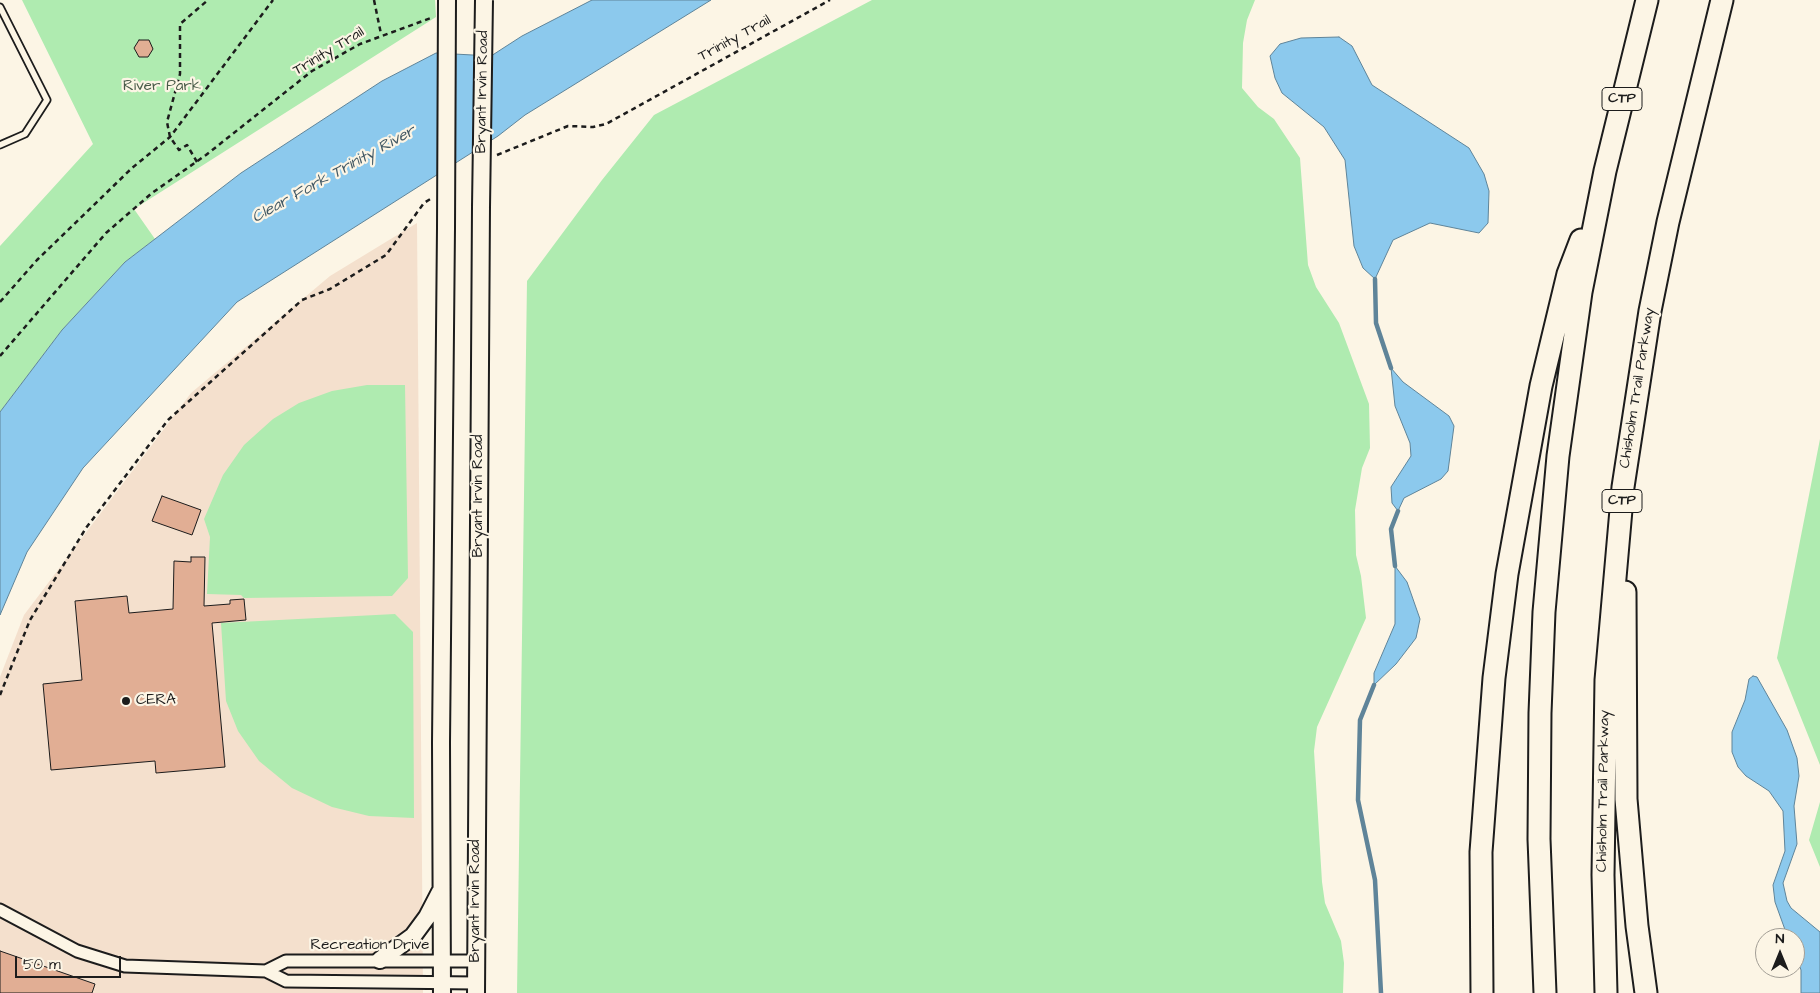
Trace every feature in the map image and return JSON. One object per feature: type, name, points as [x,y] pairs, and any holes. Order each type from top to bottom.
[{"type":"highway","name":"CTP","points":[[1545,993],[1538,774],[1544,612],[1557,465],[1582,292],[1605,171],[1639,26],[1647,0]]},
{"type":"highway","name":"Chisholm Trail Parkway","points":[[1606,993],[1602,875],[1606,689],[1623,487],[1650,311],[1668,222],[1720,9]]},
{"type":"highway","points":[[1482,993],[1481,852],[1493,686],[1508,566],[1541,386],[1568,274],[1605,171]]},
{"type":"highway","points":[[1623,487],[1626,799],[1638,933],[1646,993]]},
{"type":"main road","points":[[442,988],[447,0]]},
{"type":"main road","name":"Bryant Irvin Road","points":[[476,988],[480,207],[484,0]]},
{"type":"main road","points":[[380,960],[413,936],[427,917],[442,888]]},
{"type":"street","name":"Recreation Drive","points":[[0,910],[77,952],[115,964],[266,971],[286,981],[476,988]]},
{"type":"street","name":"Recreation Drive","points":[[266,971],[286,961],[476,961]]},
{"type":"lane","points":[[0,7],[46,100],[25,134],[0,145]]},
{"type":"path","points":[[197,162],[186,145],[179,150],[170,137],[167,122],[180,74],[180,24],[208,0]]},
{"type":"path","points":[[0,302],[37,260],[118,181],[170,137],[273,0]]},
{"type":"path","points":[[374,0],[381,34]]},
{"type":"path","name":"Trinity Trail","points":[[494,157],[568,126],[593,127],[606,124],[830,0]]},
{"type":"path","name":"Trinity Trail","points":[[0,356],[106,233],[152,193],[197,162],[312,72],[381,34],[436,16]]},
{"type":"path","points":[[0,696],[30,620],[81,536],[168,420],[302,300],[330,289],[386,255],[424,203],[440,193]]},
{"type":"shaded area","points":[[417,223],[423,993],[0,993],[0,677],[24,615],[191,393],[330,276]]},
{"type":"green space","name":"River Park","points":[[22,0],[435,0],[436,17],[134,209],[155,239],[125,262],[62,330],[0,412],[0,246],[93,144]]},
{"type":"green space","points":[[872,0],[1255,0],[1247,20],[1243,43],[1242,88],[1258,107],[1274,119],[1300,158],[1308,265],[1316,287],[1339,323],[1369,404],[1370,448],[1362,468],[1355,510],[1356,555],[1361,576],[1366,618],[1317,727],[1314,751],[1322,882],[1325,903],[1341,941],[1344,963],[1343,993],[517,993],[527,281],[602,180],[654,115]]},
{"type":"green space","points":[[367,385],[405,385],[408,578],[392,596],[244,598],[241,595],[207,594],[210,537],[204,519],[223,475],[244,445],[273,419],[299,403],[332,391]]},
{"type":"green space","points":[[1820,439],[1820,765],[1777,658]]},
{"type":"green space","points":[[395,614],[413,632],[414,818],[369,816],[332,807],[292,788],[259,761],[238,731],[226,701],[221,623]]},
{"type":"green space","points":[[1820,802],[1820,867],[1809,840]]},
{"type":"water","name":"Clear Fork Trinity River","points":[[592,0],[711,0],[525,115],[498,136],[237,302],[83,468],[27,552],[0,615],[0,412],[62,330],[125,262],[241,173],[382,81],[436,53],[491,56],[522,36]]},
{"type":"water","points":[[1339,37],[1352,46],[1372,85],[1469,148],[1484,174],[1489,191],[1488,223],[1479,233],[1430,223],[1393,240],[1375,279],[1363,268],[1354,246],[1345,160],[1324,127],[1282,93],[1275,78],[1270,56],[1280,44],[1301,38]]},
{"type":"water","points":[[1391,368],[1403,382],[1449,416],[1454,426],[1448,471],[1441,479],[1404,498],[1398,511],[1392,503],[1391,487],[1411,456],[1410,443],[1395,406]]},
{"type":"water","points":[[1395,566],[1407,582],[1420,619],[1416,638],[1396,664],[1374,685],[1374,673],[1395,624]]},
{"type":"water","points":[[1753,676],[1757,677],[1787,730],[1797,758],[1799,776],[1794,806],[1797,844],[1783,883],[1787,901],[1791,908],[1820,932],[1820,993],[1801,993],[1801,978],[1805,978],[1805,928],[1784,928],[1775,902],[1773,885],[1785,851],[1783,811],[1769,791],[1746,776],[1738,767],[1732,752],[1732,732],[1745,700],[1749,679]]},
{"type":"building","points":[[139,40],[149,40],[153,49],[148,57],[139,57],[134,48]]},
{"type":"building","points":[[162,496],[201,510],[192,535],[152,521]]},
{"type":"building","points":[[191,557],[205,557],[204,606],[230,604],[230,600],[244,599],[246,620],[212,623],[225,767],[156,773],[155,761],[51,770],[43,684],[82,680],[75,601],[127,596],[129,613],[173,609],[174,561],[191,562]]},
{"type":"building","points":[[0,951],[95,984],[92,993],[0,993]]},
{"type":"waterway","points":[[1375,279],[1376,323],[1391,368]]},
{"type":"waterway","points":[[1395,566],[1391,529],[1398,511]]},
{"type":"waterway","points":[[1374,685],[1360,720],[1358,800],[1375,880],[1381,993]]},
{"type":"place","name":"CERA","points":[[126,701]]}]
